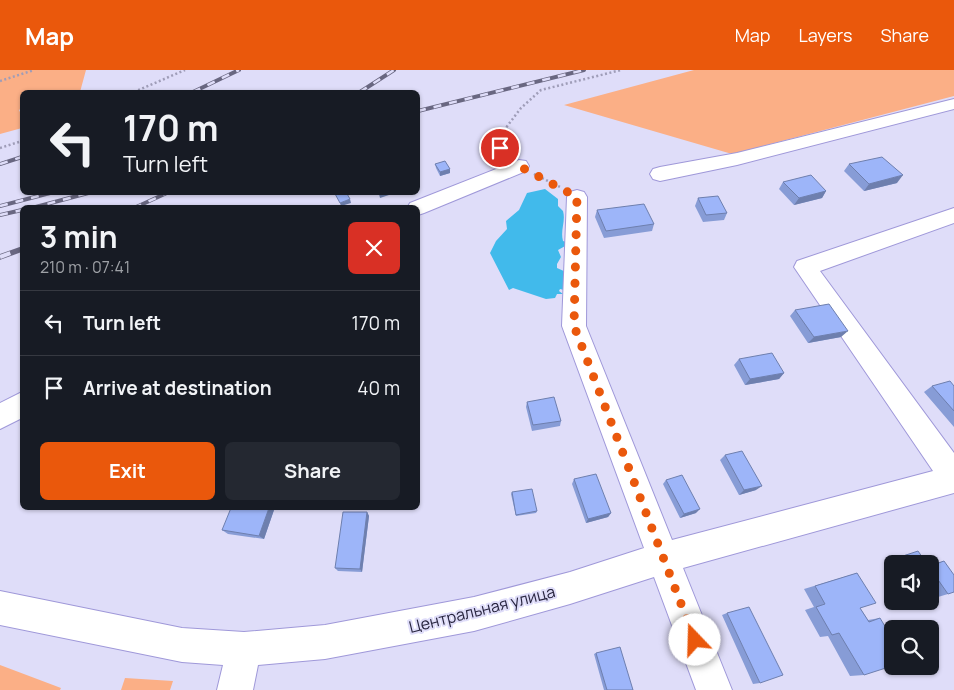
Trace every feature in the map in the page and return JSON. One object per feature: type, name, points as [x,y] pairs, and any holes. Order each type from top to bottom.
[{"type":"street","points":[[660,174],[737,159],[954,104]]},
{"type":"street","points":[[577,197],[574,326],[714,690]]},
{"type":"street","points":[[954,215],[805,267],[954,478]]},
{"type":"street","points":[[0,417],[20,405]]},
{"type":"street","name":"Центральная улица","points":[[0,608],[182,645],[244,649],[325,642],[440,621],[570,588],[663,558],[954,478]]},
{"type":"street","points":[[235,690],[244,649]]},
{"type":"lane","points":[[420,207],[519,166]]},
{"type":"path","points":[[0,81],[34,70]]},
{"type":"path","points":[[139,90],[186,70]]},
{"type":"path","points":[[577,197],[519,166],[500,148],[505,129],[521,108],[541,90],[621,70]]},
{"type":"path","points":[[0,148],[20,142]]},
{"type":"shaded area","points":[[0,70],[86,70],[81,90],[20,90],[20,129],[0,134]]},
{"type":"shaded area","points":[[694,70],[954,70],[954,96],[732,154],[564,105]]},
{"type":"shaded area","points":[[0,665],[61,688],[60,690],[0,690]]},
{"type":"shaded area","points":[[125,678],[173,681],[170,690],[121,690]]},
{"type":"water","points":[[545,189],[558,199],[558,206],[563,211],[562,237],[567,245],[558,250],[561,257],[557,268],[566,272],[564,290],[560,289],[559,291],[563,294],[557,294],[555,298],[546,299],[513,288],[509,290],[490,253],[496,241],[507,229],[506,221],[519,210],[527,193]]},
{"type":"building","points":[[882,157],[903,175],[869,184],[849,164]]},
{"type":"building","points":[[445,161],[450,169],[440,172],[435,164]]},
{"type":"building","points":[[811,175],[826,191],[799,198],[783,182]]},
{"type":"building","points":[[336,195],[348,195],[350,199],[340,203]]},
{"type":"building","points":[[718,196],[727,213],[706,215],[698,198]]},
{"type":"building","points":[[644,204],[654,224],[606,231],[597,210]]},
{"type":"building","points":[[829,304],[848,331],[814,337],[795,310]]},
{"type":"building","points":[[772,353],[784,373],[750,379],[739,359]]},
{"type":"building","points":[[950,381],[954,386],[954,411],[932,386]]},
{"type":"building","points":[[554,397],[561,421],[533,425],[527,402]]},
{"type":"building","points":[[742,451],[762,486],[744,490],[725,455]]},
{"type":"building","points":[[596,474],[611,513],[588,519],[574,479]]},
{"type":"building","points":[[682,475],[700,509],[684,514],[666,480]]},
{"type":"building","points":[[532,489],[537,511],[516,515],[512,492]]},
{"type":"building","points":[[230,510],[268,510],[259,536],[222,530]]},
{"type":"building","points":[[343,512],[367,512],[360,569],[335,568]]},
{"type":"building","points":[[918,551],[921,555],[906,555]]},
{"type":"building","points":[[944,561],[954,575],[954,592],[948,594],[939,581],[939,563]]},
{"type":"building","points":[[857,573],[876,603],[860,608],[869,622],[880,618],[884,625],[884,669],[864,675],[839,633],[832,635],[816,607],[825,604],[815,586]]},
{"type":"building","points":[[749,607],[783,675],[760,683],[727,613]]},
{"type":"building","points":[[620,647],[633,690],[607,690],[596,653]]},
{"type":"railway","points":[[197,90],[239,70]]},
{"type":"railway","points":[[363,90],[394,70]]},
{"type":"railway","points":[[420,111],[584,70]]},
{"type":"railway","points":[[0,164],[20,158]]},
{"type":"railway","points":[[0,206],[42,195]]},
{"type":"railway","points":[[43,205],[81,195]]},
{"type":"railway","points":[[141,205],[162,195]]},
{"type":"railway","points":[[0,215],[20,210]]},
{"type":"railway","points":[[0,257],[20,250]]},
{"type":"route","points":[[500,148],[519,166],[577,197],[574,326],[695,640]]}]
